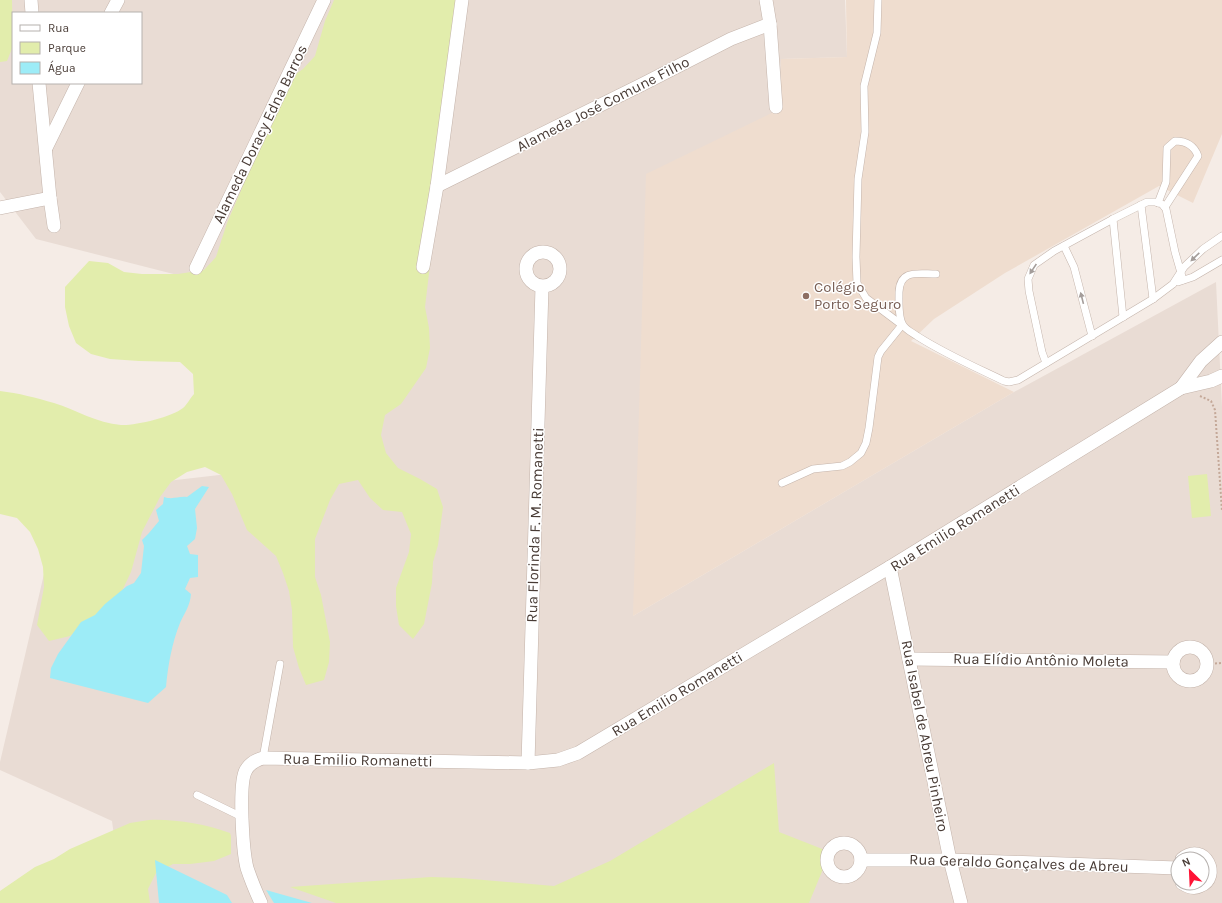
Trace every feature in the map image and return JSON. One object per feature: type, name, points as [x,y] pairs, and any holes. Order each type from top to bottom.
[{"type":"street","points":[[31,0],[32,12]]},
{"type":"street","points":[[112,12],[118,0]]},
{"type":"street","name":"Alameda Doracy Edna Barros","points":[[196,268],[324,0]]},
{"type":"street","points":[[423,267],[437,186],[462,0]]},
{"type":"street","points":[[766,0],[770,24],[776,107]]},
{"type":"street","name":"Alameda José Comune Filho","points":[[437,186],[641,85],[732,38],[770,24]]},
{"type":"street","points":[[39,84],[54,226]]},
{"type":"street","points":[[46,148],[78,84]]},
{"type":"street","points":[[0,208],[50,198]]},
{"type":"street","name":"Rua Florinda F. M. Romanetti","points":[[528,763],[542,286]]},
{"type":"street","name":"Rua Emilio Romanetti","points":[[1181,388],[1201,361],[1222,342]]},
{"type":"street","name":"Rua Emilio Romanetti","points":[[261,903],[253,886],[247,867],[242,817],[242,778],[245,770],[256,760],[263,758],[528,763],[558,760],[578,753],[890,568],[1181,388],[1222,376]]},
{"type":"street","name":"Rua Isabel de Abreu Pinheiro","points":[[890,568],[950,860],[961,903]]},
{"type":"street","points":[[1188,647],[1199,650],[1203,654],[1207,664],[1206,670],[1199,678],[1189,681],[1183,680],[1175,673],[1173,662],[1178,652],[1188,647]]},
{"type":"street","name":"Rua Elídio Antônio Moleta","points":[[909,659],[1173,662]]},
{"type":"street","name":"Rua Geraldo Gonçalves de Abreu","points":[[862,860],[950,860],[1170,867]]},
{"type":"lane","points":[[878,0],[877,33],[864,86],[865,132],[858,187],[856,257],[857,283],[866,298],[929,344],[1004,381],[1009,382],[1018,380],[1153,299],[1172,284],[1184,267],[1202,249],[1222,236]]},
{"type":"lane","points":[[1174,141],[1184,141],[1196,150],[1198,156],[1161,205],[1166,182],[1167,148],[1174,141]]},
{"type":"lane","points":[[1046,363],[1033,312],[1028,279],[1034,265],[1064,246],[1112,219],[1147,202],[1161,205],[1166,209],[1175,252],[1183,280]]},
{"type":"lane","points":[[1141,205],[1153,299]]},
{"type":"lane","points":[[1112,219],[1123,317]]},
{"type":"lane","points":[[1064,246],[1074,267],[1092,336]]},
{"type":"lane","points":[[1172,284],[1193,277],[1222,260]]},
{"type":"lane","points":[[902,325],[899,310],[901,280],[905,276],[913,274],[936,274]]},
{"type":"lane","points":[[782,483],[813,468],[846,464],[861,453],[866,443],[869,428],[878,357],[902,325]]},
{"type":"lane","points":[[263,758],[280,664]]},
{"type":"lane","points":[[197,795],[242,817]]},
{"type":"path","points":[[1181,388],[1211,401],[1213,404],[1222,511]]},
{"type":"path","points":[[1207,664],[1222,663]]},
{"type":"shaded area","points":[[0,0],[845,0],[847,57],[781,59],[780,109],[633,616],[1014,392],[1216,282],[1222,407],[1222,903],[123,903],[112,821],[0,770],[0,762],[63,493],[366,458],[315,310],[36,239],[0,192]]},
{"type":"shaded area","name":"Colégio Porto Seguro","points":[[846,0],[1222,0],[1222,134],[1193,203],[1159,186],[1005,273],[934,319],[911,341],[1014,392],[633,616],[646,174],[780,109],[781,59],[847,57]]},
{"type":"green space","points":[[0,0],[12,0],[12,48],[7,61],[0,62]]},
{"type":"green space","points":[[334,0],[459,0],[453,72],[425,307],[429,328],[430,348],[426,368],[401,404],[385,415],[381,435],[386,453],[398,468],[437,489],[443,507],[438,545],[433,562],[432,583],[424,624],[413,639],[399,625],[396,606],[396,588],[409,552],[411,534],[402,512],[383,510],[370,498],[358,480],[339,484],[330,500],[315,539],[315,577],[321,595],[330,642],[329,662],[324,680],[306,685],[293,647],[292,610],[289,591],[276,556],[247,530],[232,494],[221,475],[205,467],[187,472],[171,482],[160,497],[142,532],[131,572],[120,595],[70,636],[49,641],[37,625],[44,587],[43,567],[38,549],[30,532],[17,518],[0,514],[0,391],[21,394],[48,401],[104,422],[121,425],[135,424],[162,418],[178,411],[186,405],[194,394],[193,374],[180,362],[110,359],[91,354],[76,343],[69,326],[65,307],[65,287],[89,261],[108,263],[124,272],[142,274],[178,274],[204,270],[216,257],[227,223],[287,80],[303,69],[315,56],[325,21]]},
{"type":"green space","points":[[1207,474],[1211,516],[1192,518],[1188,476]]},
{"type":"green space","points":[[774,763],[779,832],[830,852],[809,903],[336,903],[290,887],[431,877],[554,886],[610,861]]},
{"type":"green space","points":[[149,820],[169,820],[190,823],[230,833],[231,854],[214,861],[190,864],[173,864],[156,873],[148,889],[150,903],[0,903],[0,891],[35,867],[54,859],[70,849],[130,823]]},
{"type":"water","points":[[202,486],[209,487],[195,509],[197,528],[195,539],[187,546],[190,554],[198,555],[198,577],[190,578],[185,589],[191,594],[188,606],[175,638],[169,662],[166,687],[148,703],[50,678],[51,668],[58,654],[81,622],[95,615],[105,604],[127,586],[134,583],[141,573],[144,546],[142,540],[159,521],[156,510],[163,504],[164,497],[187,497]]},
{"type":"water","points":[[155,860],[227,895],[232,903],[159,903]]},
{"type":"water","points":[[266,890],[312,903],[274,903]]},
{"type":"place","name":"Colégio Porto Seguro","points":[[806,296]]}]
